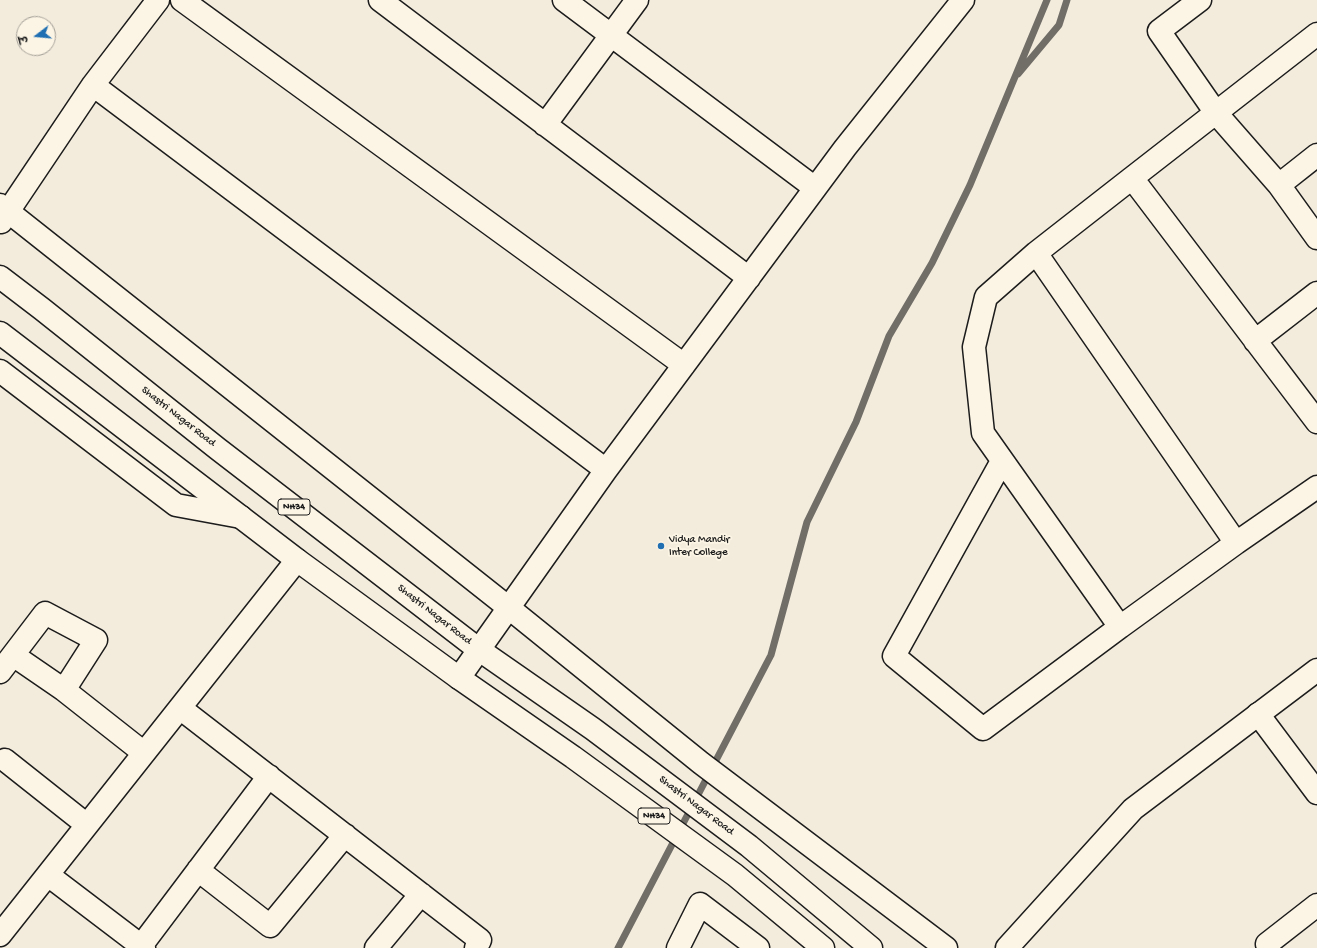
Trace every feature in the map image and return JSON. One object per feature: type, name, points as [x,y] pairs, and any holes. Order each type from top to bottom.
[{"type":"main road","points":[[158,0],[93,85],[3,213],[509,608],[720,778],[946,948]]},
{"type":"main road","points":[[182,0],[684,365]]},
{"type":"main road","points":[[380,0],[748,278]]},
{"type":"main road","points":[[564,0],[815,188]]},
{"type":"main road","points":[[545,125],[637,0]]},
{"type":"main road","points":[[459,678],[478,649],[509,608],[606,470],[748,278],[845,148],[963,0]]},
{"type":"main road","points":[[1200,0],[1159,31],[1216,113],[1279,185],[1317,238]]},
{"type":"main road","points":[[1120,627],[982,433],[974,347],[986,297],[1036,253],[1317,34]]},
{"type":"main road","points":[[93,85],[606,470]]},
{"type":"main road","points":[[1279,185],[1317,155]]},
{"type":"main road","points":[[1132,178],[1317,422]]},
{"type":"main road","points":[[1036,253],[1236,543]]},
{"type":"main road","name":"Shastri Nagar Road","points":[[0,277],[218,449],[478,649],[593,729],[749,846],[871,948]]},
{"type":"main road","points":[[1255,341],[1317,293]]},
{"type":"main road","points":[[0,366],[8,339]]},
{"type":"main road","name":"NH34","points":[[8,339],[297,560],[459,678],[573,757],[735,875],[823,948]]},
{"type":"main road","points":[[0,370],[176,504],[241,517]]},
{"type":"main road","points":[[1002,461],[894,656],[983,729],[1120,627],[1236,543],[1317,487]]},
{"type":"main road","points":[[0,935],[297,560]]},
{"type":"main road","points":[[0,672],[45,613],[96,640],[64,690]]},
{"type":"main road","points":[[13,655],[64,690],[144,753]]},
{"type":"main road","points":[[1007,948],[1133,809],[1317,670]]},
{"type":"main road","points":[[180,708],[480,940],[476,948]]},
{"type":"main road","points":[[1258,714],[1317,793]]},
{"type":"main road","points":[[2,762],[87,825]]},
{"type":"main road","points":[[48,875],[142,947],[269,776]]},
{"type":"main road","points":[[198,870],[270,926],[345,836]]},
{"type":"main road","points":[[376,948],[421,894]]},
{"type":"main road","points":[[678,948],[700,904],[758,948]]},
{"type":"main road","points":[[1267,944],[1317,904]]},
{"type":"main road","points":[[0,945],[4,948]]},
{"type":"waterway","points":[[618,948],[771,655],[807,522],[856,422],[889,336],[932,263],[970,185],[1047,0]]},
{"type":"waterway","points":[[1018,74],[1059,25],[1067,0]]},
{"type":"place","name":"Vidya Mandir Inter College","points":[[661,546]]}]
